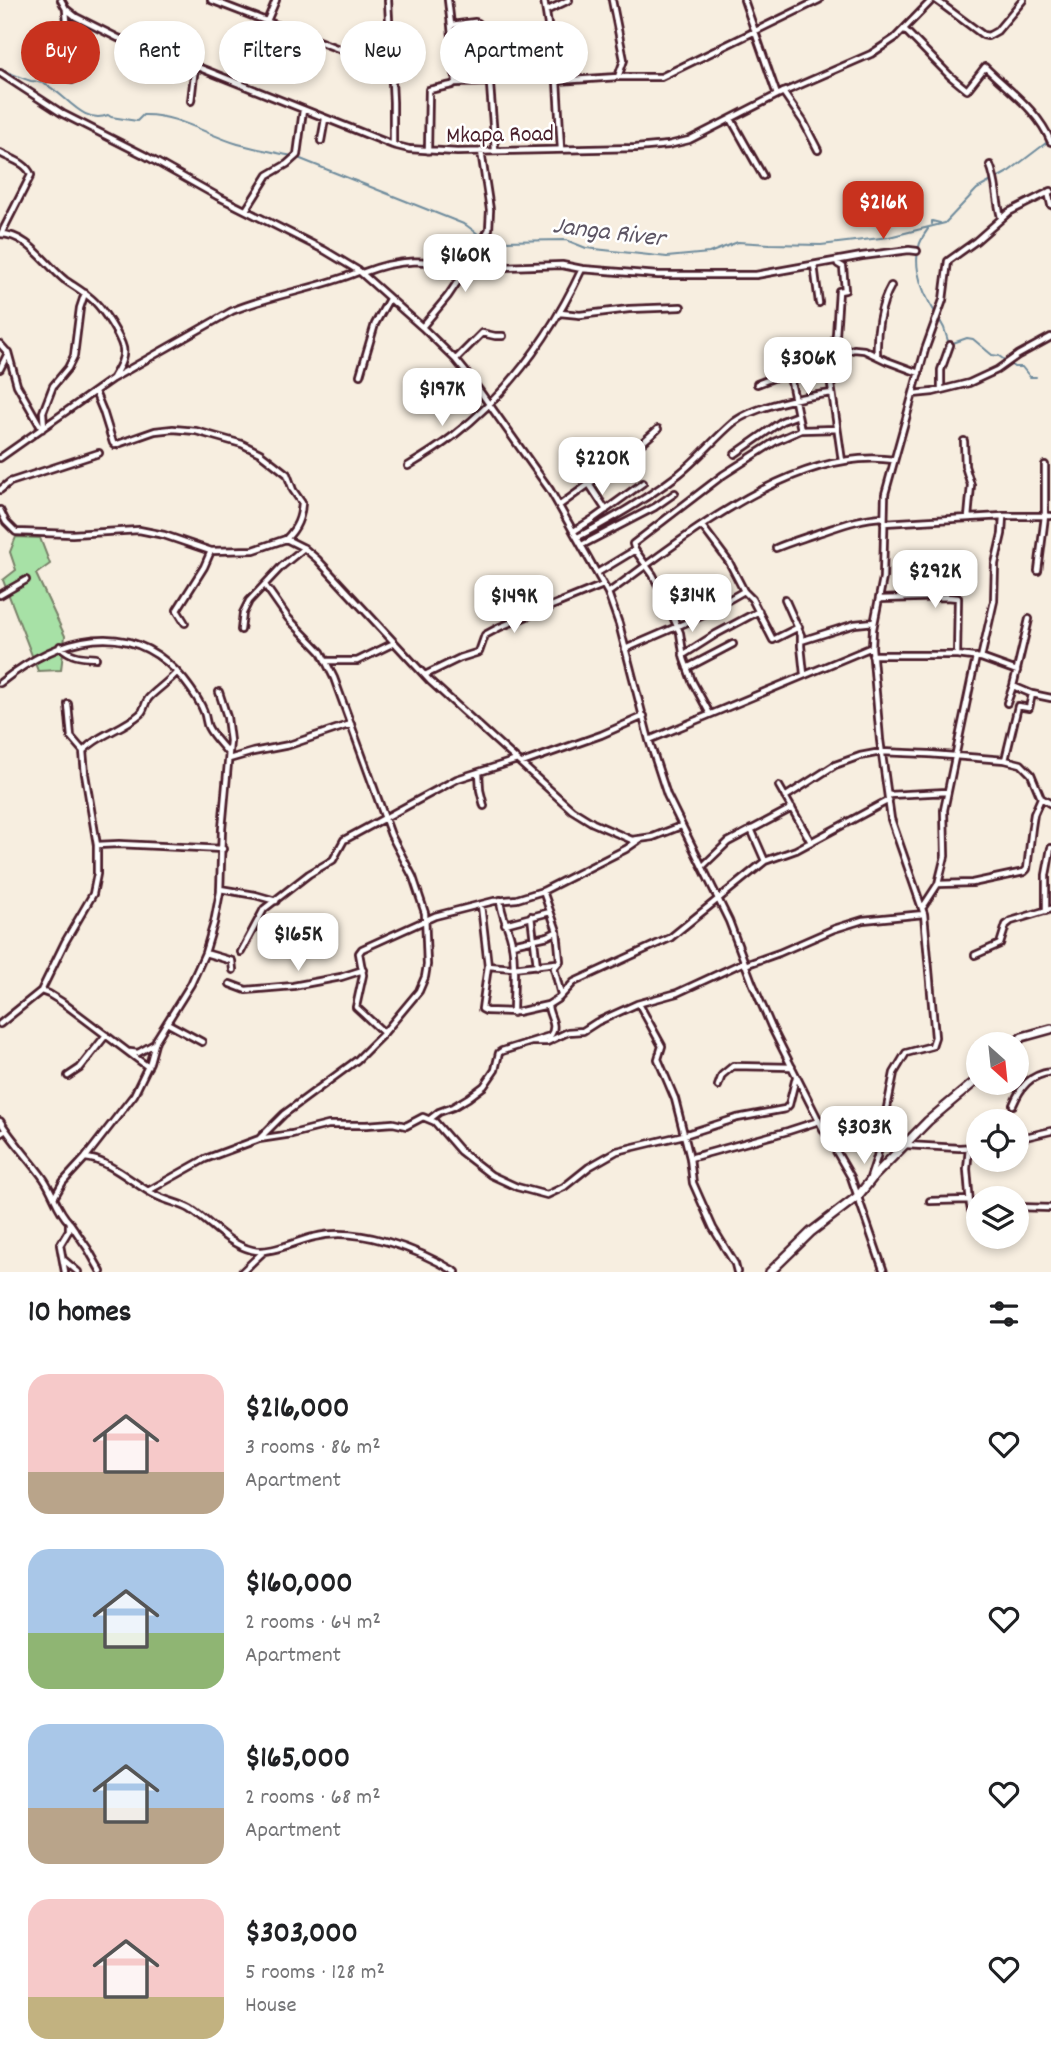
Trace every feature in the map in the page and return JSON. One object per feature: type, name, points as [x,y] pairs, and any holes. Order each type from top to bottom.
[{"type":"street","name":"Mkapa Road","points":[[61,0],[66,9],[82,21],[114,36]]},
{"type":"street","points":[[211,0],[265,21]]},
{"type":"street","points":[[268,21],[276,0]]},
{"type":"street","points":[[388,0],[389,21]]},
{"type":"street","points":[[448,0],[451,21]]},
{"type":"street","points":[[544,0],[548,21]]},
{"type":"street","points":[[546,11],[569,0]]},
{"type":"street","points":[[612,0],[624,60],[618,77]]},
{"type":"street","points":[[744,0],[753,31],[780,94],[803,121],[818,150]]},
{"type":"street","points":[[588,79],[661,77],[819,0]]},
{"type":"street","name":"Mkapa Road","points":[[240,84],[393,145],[428,151],[636,148],[668,145],[689,139],[780,94],[871,54],[895,38],[934,0]]},
{"type":"street","points":[[934,0],[988,36],[997,31],[1023,0]]},
{"type":"street","points":[[66,9],[67,21]]},
{"type":"street","points":[[904,29],[967,90],[985,67],[1031,110],[1046,128],[1051,142]]},
{"type":"street","points":[[0,73],[63,114],[324,250],[360,272],[422,327],[469,376],[559,505],[608,593],[667,795],[719,900],[792,1067],[820,1124],[851,1177],[884,1272]]},
{"type":"street","points":[[191,101],[193,84]]},
{"type":"street","points":[[391,84],[393,145]]},
{"type":"street","points":[[428,151],[429,90],[451,84]]},
{"type":"street","points":[[490,84],[495,150]]},
{"type":"street","points":[[557,84],[561,149]]},
{"type":"street","points":[[246,210],[268,175],[295,158],[303,110]]},
{"type":"street","points":[[321,141],[325,119]]},
{"type":"street","points":[[731,119],[763,176]]},
{"type":"street","points":[[422,327],[448,296],[489,229],[490,209],[481,151]]},
{"type":"street","points":[[0,153],[25,166],[31,175],[1,235],[28,244],[102,310],[123,351],[113,379]]},
{"type":"street","points":[[990,165],[996,183],[1001,217]]},
{"type":"street","points":[[867,1184],[877,1157],[894,1073],[911,1050],[932,1046],[935,1040],[923,911],[896,836],[881,752],[872,654],[874,622],[884,565],[885,494],[944,295],[948,261],[1016,207],[1050,192],[1051,205]]},
{"type":"street","points":[[470,263],[512,267],[562,265],[658,275],[757,275],[917,251]]},
{"type":"street","points":[[0,458],[113,379],[238,309],[397,261],[467,268]]},
{"type":"street","points":[[838,261],[843,267],[845,290],[839,291],[836,335],[828,364],[842,461]]},
{"type":"street","points":[[814,265],[819,303]]},
{"type":"street","points":[[408,466],[453,436],[488,404],[529,358],[560,313],[582,269]]},
{"type":"street","points":[[877,355],[884,300],[891,286]]},
{"type":"street","points":[[43,428],[43,412],[53,386],[74,356],[80,308],[85,293]]},
{"type":"street","points":[[360,375],[375,324],[388,299]]},
{"type":"street","points":[[560,313],[580,315],[629,309],[681,307]]},
{"type":"street","points":[[456,360],[480,334],[503,336]]},
{"type":"street","points":[[913,394],[969,383],[1006,365],[1051,337]]},
{"type":"street","points":[[0,344],[8,352],[17,385],[43,428]]},
{"type":"street","points":[[941,390],[941,370],[950,345]]},
{"type":"street","points":[[832,350],[840,354],[858,349],[919,373]]},
{"type":"street","points":[[0,369],[8,352]]},
{"type":"street","points":[[757,384],[829,357]]},
{"type":"street","points":[[121,362],[132,369]]},
{"type":"street","points":[[789,372],[801,430]]},
{"type":"street","points":[[0,509],[6,522],[16,532],[58,535],[139,530],[164,535],[211,551],[254,550],[286,539],[293,532],[299,520],[302,503],[293,490],[289,477],[260,453],[242,444],[186,429],[155,431],[115,444],[95,392]]},
{"type":"street","points":[[578,537],[679,474],[741,418],[763,408],[832,393]]},
{"type":"street","points":[[735,454],[782,421],[798,415]]},
{"type":"street","points":[[559,505],[625,458],[658,429]]},
{"type":"street","points":[[710,714],[687,668],[682,642],[663,593],[635,550],[634,542],[723,475],[764,448],[801,430],[838,429]]},
{"type":"street","points":[[964,441],[965,466],[971,485],[968,518]]},
{"type":"street","points":[[0,490],[9,482],[99,453]]},
{"type":"street","points":[[608,593],[702,526],[767,487],[806,471],[842,461],[863,458],[894,460]]},
{"type":"street","points":[[1038,571],[1048,516],[1045,465]]},
{"type":"street","points":[[589,484],[606,510]]},
{"type":"street","points":[[574,531],[643,484]]},
{"type":"street","points":[[582,545],[655,507],[675,493]]},
{"type":"street","points":[[923,911],[938,884],[945,856],[944,810],[994,601],[995,564],[1003,516]]},
{"type":"street","points":[[776,548],[792,540],[869,518],[883,520],[1048,516]]},
{"type":"street","points":[[702,526],[729,562],[773,640],[799,626]]},
{"type":"street","points":[[286,539],[304,548],[453,704],[520,761],[558,799],[583,817],[632,840],[653,837],[681,826]]},
{"type":"street","points":[[241,630],[246,606],[282,566],[304,548]]},
{"type":"street","points":[[597,574],[635,550]]},
{"type":"street","points":[[185,623],[177,610],[211,551]]},
{"type":"street","points":[[0,595],[26,580]]},
{"type":"street","points":[[259,1139],[284,1114],[357,1060],[384,1033],[419,991],[428,965],[426,919],[413,877],[391,835],[327,661],[288,618],[265,585]]},
{"type":"street","points":[[425,675],[460,658],[475,654],[485,635],[500,627],[603,585]]},
{"type":"street","points":[[625,649],[713,611],[744,591]]},
{"type":"street","points":[[880,599],[958,598],[957,655]]},
{"type":"street","points":[[785,599],[799,626],[804,674]]},
{"type":"street","points":[[683,655],[759,611]]},
{"type":"street","points":[[1007,703],[1030,619]]},
{"type":"street","points":[[801,641],[855,624],[874,622]]},
{"type":"street","points":[[0,682],[60,646],[101,638],[123,640],[153,651],[177,672],[202,708],[211,732],[228,756]]},
{"type":"street","points":[[327,661],[357,661],[394,643]]},
{"type":"street","points":[[687,668],[733,644]]},
{"type":"street","points":[[60,646],[74,656],[96,658]]},
{"type":"street","points":[[649,740],[872,647]]},
{"type":"street","points":[[872,654],[957,655],[979,658],[1017,671]]},
{"type":"street","points":[[83,751],[144,711],[149,697],[177,672]]},
{"type":"street","points":[[1013,686],[1051,698]]},
{"type":"street","points":[[55,1196],[63,1182],[134,1095],[148,1067],[154,1044],[191,984],[205,953],[220,889],[228,756],[229,727],[219,691]]},
{"type":"street","points":[[1005,760],[1017,706],[1029,708],[1032,694]]},
{"type":"street","points":[[0,1024],[41,991],[93,894],[97,845],[83,751],[71,737],[68,704]]},
{"type":"street","points":[[241,952],[260,914],[309,874],[333,860],[344,840],[457,779],[601,735],[644,716]]},
{"type":"street","points":[[228,756],[289,745],[351,724]]},
{"type":"street","points":[[785,797],[835,765],[860,755],[881,752],[1005,760],[1025,766],[1041,798],[1051,804]]},
{"type":"street","points":[[479,772],[484,806]]},
{"type":"street","points":[[779,786],[811,842]]},
{"type":"street","points":[[481,905],[488,966],[482,1009],[513,1013],[548,1005],[574,982],[670,938],[765,861],[790,853],[889,797],[948,792]]},
{"type":"street","points":[[938,884],[972,883],[1024,872],[1027,869],[1034,814],[1041,798]]},
{"type":"street","points":[[703,866],[725,844],[792,808]]},
{"type":"street","points":[[751,830],[765,861]]},
{"type":"street","points":[[384,1033],[356,1007],[363,970],[359,953],[362,949],[426,919],[543,891],[639,840]]},
{"type":"street","points":[[97,845],[223,849]]},
{"type":"street","points":[[975,955],[1000,944],[1006,925],[1011,921],[1049,910],[1046,875],[1051,848]]},
{"type":"street","points":[[220,889],[250,893],[276,901]]},
{"type":"street","points":[[543,891],[557,931],[560,953],[554,968],[561,995]]},
{"type":"street","points":[[500,900],[512,944],[513,1013]]},
{"type":"street","points":[[533,1042],[547,1042],[568,1032],[583,1031],[597,1021],[639,1003],[677,993],[745,963],[779,953],[834,929],[863,920],[923,911]]},
{"type":"street","points":[[506,924],[551,912]]},
{"type":"street","points":[[530,916],[537,965]]},
{"type":"street","points":[[512,944],[552,935],[557,931]]},
{"type":"street","points":[[205,953],[232,961],[233,971]]},
{"type":"street","points":[[488,966],[513,968],[558,963]]},
{"type":"street","points":[[230,984],[246,990],[293,986],[363,970]]},
{"type":"street","points":[[41,991],[54,996],[148,1067]]},
{"type":"street","points":[[639,1003],[662,1046],[658,1059],[673,1092],[690,1158],[692,1177],[701,1203],[737,1272]]},
{"type":"street","points":[[430,1119],[484,1086],[496,1066],[500,1052],[545,1038],[553,1032],[554,1025],[548,1005]]},
{"type":"street","points":[[167,1023],[202,1041]]},
{"type":"street","points":[[1029,1035],[1051,1028]]},
{"type":"street","points":[[68,1076],[80,1068],[106,1035]]},
{"type":"street","points":[[129,1052],[138,1053],[154,1044]]},
{"type":"street","points":[[718,1086],[722,1075],[733,1066],[792,1067]]},
{"type":"street","points":[[1013,1105],[1019,1091],[1028,1081],[1037,1075],[1051,1072]]},
{"type":"street","points":[[148,1191],[205,1160],[259,1139],[328,1125],[393,1123],[406,1126],[423,1116],[430,1119],[460,1151],[491,1175],[517,1187],[547,1195],[564,1187],[611,1153],[684,1135],[737,1118],[785,1109],[789,1105],[796,1075]]},
{"type":"street","points":[[770,1272],[811,1232],[858,1196],[928,1121],[966,1089]]},
{"type":"street","points":[[690,1158],[820,1124],[865,1115],[886,1114]]},
{"type":"street","points":[[0,1121],[33,1163],[55,1196],[61,1215],[83,1241],[101,1272]]},
{"type":"street","points":[[0,1134],[6,1130]]},
{"type":"street","points":[[1029,1136],[1051,1131]]},
{"type":"street","points":[[904,1145],[966,1148]]},
{"type":"street","points":[[85,1158],[97,1160],[148,1191],[189,1209],[226,1239],[246,1249],[262,1252],[317,1236],[369,1237],[434,1259],[456,1272]]},
{"type":"street","points":[[930,1201],[966,1200]]},
{"type":"street","points":[[1029,1207],[1051,1208]]},
{"type":"street","points":[[65,1272],[60,1245],[69,1230],[69,1222]]},
{"type":"street","points":[[242,1272],[262,1252]]},
{"type":"street","points":[[63,1260],[78,1272]]},
{"type":"green space","points":[[16,537],[40,538],[50,564],[36,574],[65,636],[61,670],[38,671],[3,580],[16,570],[10,552]]},
{"type":"waterway","name":"Janga River","points":[[0,69],[50,87],[89,116],[108,115],[137,121],[143,115],[168,118],[238,144],[292,156]]},
{"type":"waterway","name":"Janga River","points":[[487,239],[566,240],[586,248],[667,257],[709,253],[738,242],[821,245],[889,237],[945,223],[977,189],[1008,172],[1050,140]]},
{"type":"waterway","name":"Janga River","points":[[298,158],[466,225],[482,237]]},
{"type":"waterway","name":"Janga River","points":[[932,224],[932,221],[940,223]]},
{"type":"waterway","points":[[928,229],[918,250],[918,272],[925,294],[936,314]]},
{"type":"waterway","points":[[939,319],[948,341],[953,343],[967,338],[973,339],[992,355],[999,356],[1014,367],[1022,367],[1030,377],[1036,377]]}]
